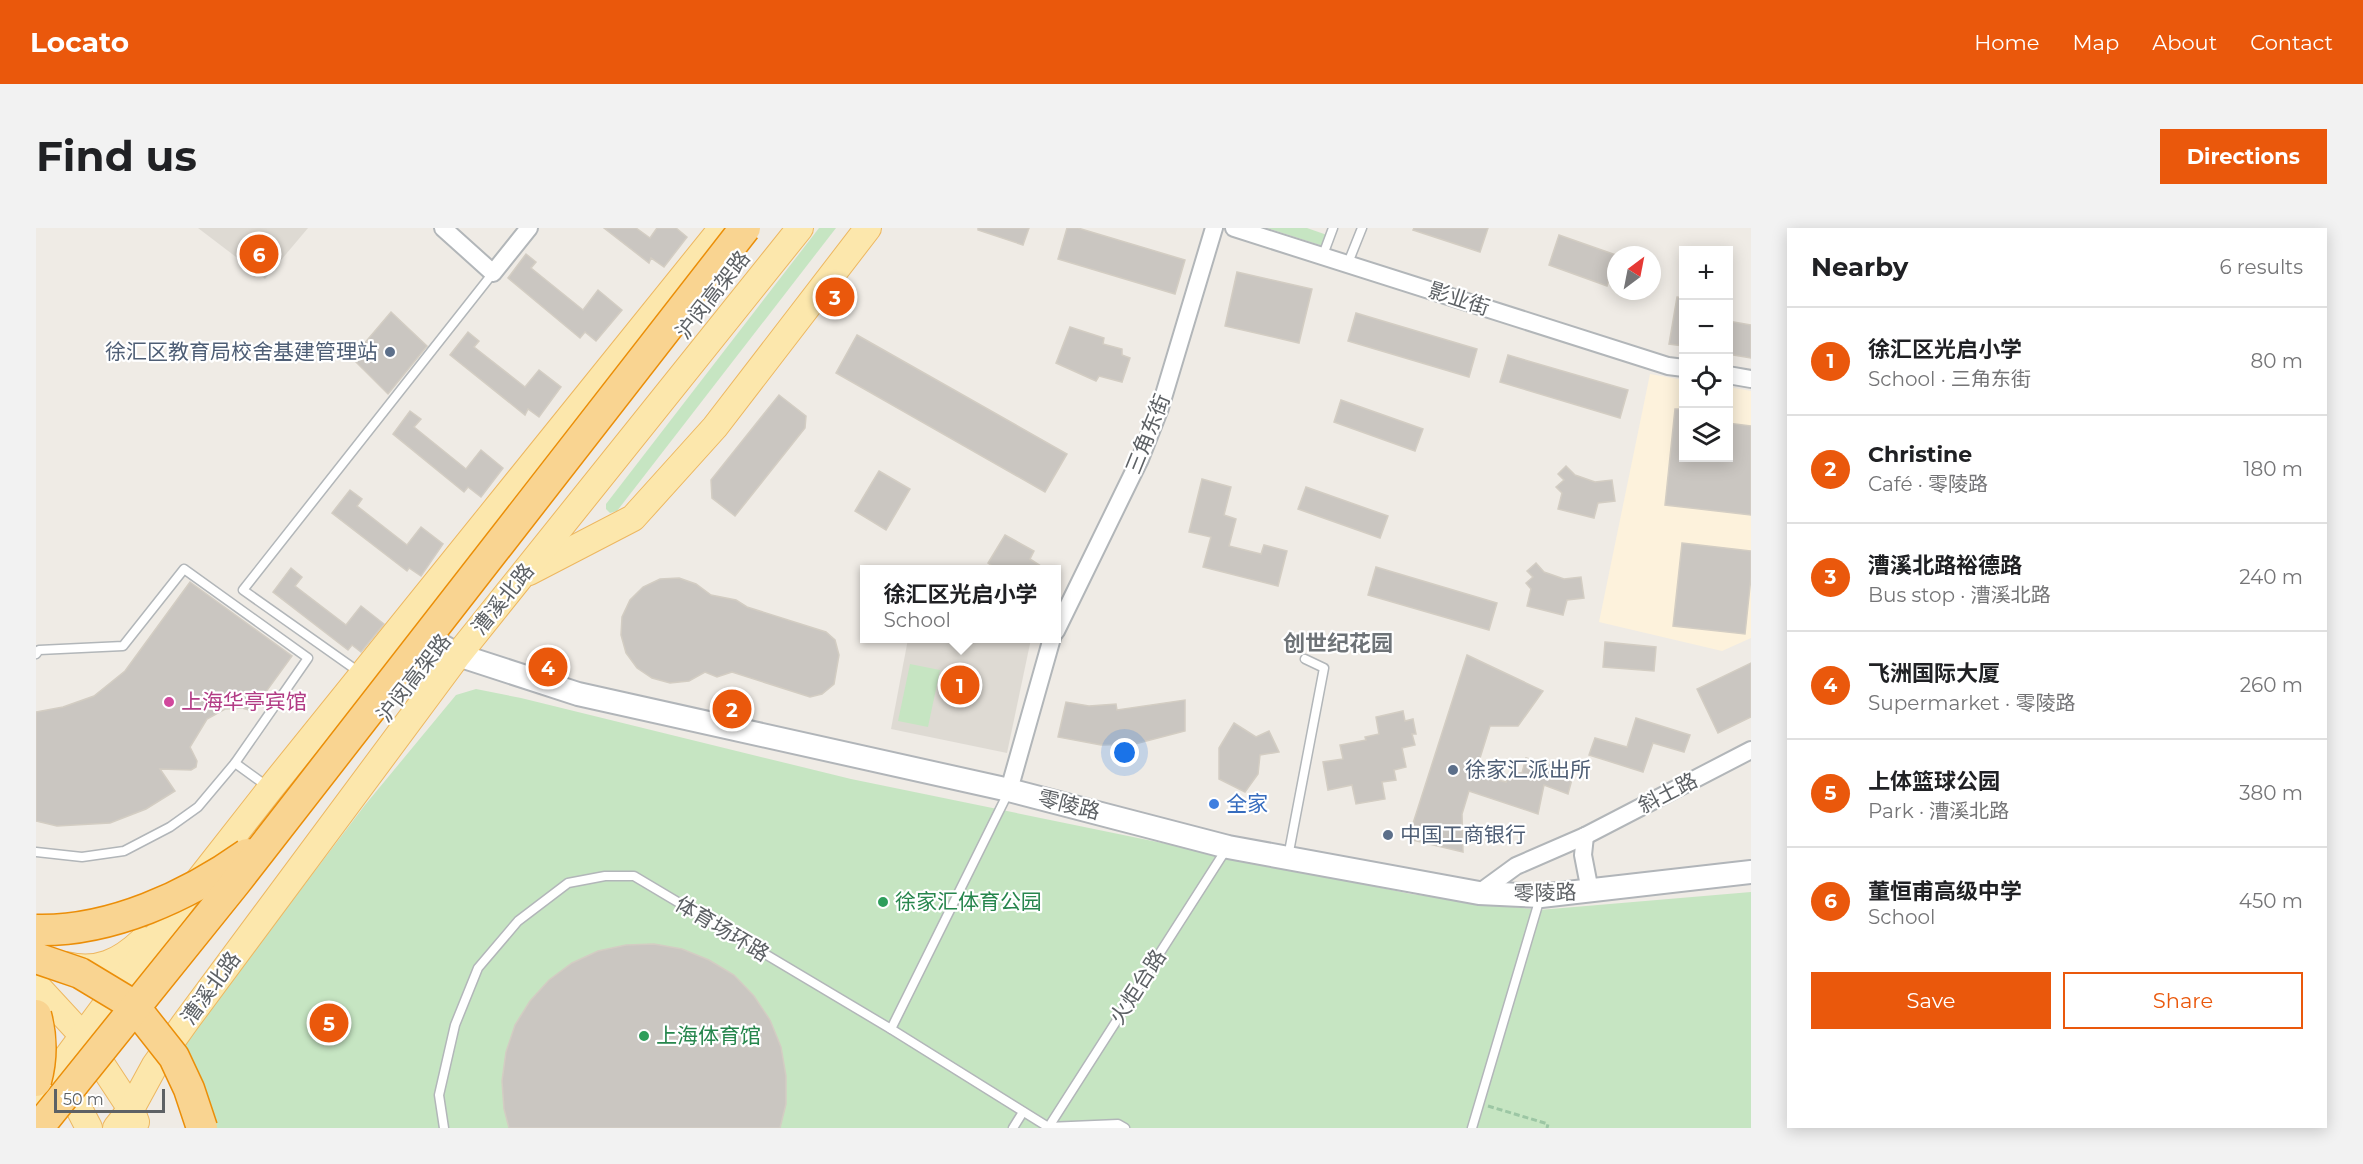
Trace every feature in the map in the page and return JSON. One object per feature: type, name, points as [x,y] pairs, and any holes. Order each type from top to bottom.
[{"type":"highway","points":[[38,1128],[283,822],[746,228]]},
{"type":"highway","name":"沪闵高架路","points":[[63,1128],[765,228]]},
{"type":"highway","points":[[36,930],[71,928],[102,922],[187,890],[223,871],[283,822]]},
{"type":"highway","points":[[36,957],[80,973],[134,1005],[174,1057],[189,1089],[202,1128]]},
{"type":"highway","points":[[36,1015],[47,1075]]},
{"type":"main road","points":[[36,1099],[47,1075],[83,1036],[270,789],[722,228]]},
{"type":"main road","name":"漕溪北路","points":[[128,1122],[155,1065],[458,655],[800,228]]},
{"type":"main road","points":[[521,576],[633,518],[715,427],[868,228]]},
{"type":"main road","points":[[36,957],[77,968],[94,968],[113,963],[134,950],[188,895]]},
{"type":"main road","points":[[36,985],[83,1036],[128,1122]]},
{"type":"main road","points":[[36,1032],[47,1075],[88,1128]]},
{"type":"street","points":[[443,228],[493,273],[529,228]]},
{"type":"street","name":"三角东街","points":[[1061,621],[1140,459],[1160,408],[1214,228]]},
{"type":"street","name":"影业街","points":[[1234,228],[1668,366],[1679,367]]},
{"type":"street","points":[[1733,376],[1751,379]]},
{"type":"street","name":"零陵路","points":[[402,623],[458,655],[578,694],[1009,790],[1228,846],[1288,858],[1479,893],[1541,896],[1751,872]]},
{"type":"street","points":[[1009,790],[1051,643]]},
{"type":"street","name":"斜土路","points":[[1479,893],[1516,866],[1585,836],[1751,750]]},
{"type":"street","points":[[1585,836],[1583,855],[1590,891]]},
{"type":"lane","points":[[1323,255],[1334,228]]},
{"type":"lane","points":[[1348,263],[1362,228]]},
{"type":"lane","points":[[361,674],[243,590],[493,273]]},
{"type":"lane","points":[[36,654],[39,650],[123,646],[184,569],[308,658],[235,763],[198,807],[170,827],[124,851],[82,857],[36,852]]},
{"type":"lane","points":[[1288,858],[1324,668],[1305,659]]},
{"type":"lane","points":[[235,763],[270,789]]},
{"type":"lane","points":[[891,1029],[1009,790]]},
{"type":"lane","name":"火炬台路","points":[[1048,1128],[1228,846]]},
{"type":"lane","name":"体育场环路","points":[[444,1128],[439,1095],[455,1025],[478,968],[518,921],[568,883],[605,876],[634,876],[891,1029],[1048,1128]]},
{"type":"lane","points":[[1472,1128],[1541,896]]},
{"type":"lane","points":[[1013,1128],[1023,1112]]},
{"type":"lane","points":[[1048,1128],[1118,1124],[1125,1128]]},
{"type":"path","points":[[1479,1104],[1548,1126]]},
{"type":"shaded area","points":[[198,228],[308,228],[265,279]]},
{"type":"shaded area","points":[[1650,374],[1679,379],[1679,462],[1733,462],[1733,388],[1751,391],[1751,638],[1722,651],[1599,622]]},
{"type":"shaded area","points":[[907,643],[1030,643],[1007,753],[891,729]]},
{"type":"green space","points":[[819,228],[836,228],[617,511],[610,513],[606,509],[606,504]]},
{"type":"green space","points":[[1267,228],[1307,228],[1327,235],[1323,246]]},
{"type":"green space","points":[[910,664],[940,670],[928,727],[898,721]]},
{"type":"green space","name":"徐家汇体育公园","points":[[476,689],[851,779],[1411,894],[1539,910],[1751,892],[1751,1128],[186,1128],[177,1102],[175,1083],[188,1038],[365,805],[456,695]]},
{"type":"building","points":[[604,228],[636,228],[650,238],[657,228],[676,228],[687,237],[664,267],[651,258],[649,263]]},
{"type":"building","points":[[978,228],[1029,228],[1023,245],[978,230]]},
{"type":"building","points":[[1067,228],[1078,228],[1185,260],[1175,294],[1058,259]]},
{"type":"building","points":[[1414,228],[1488,228],[1480,252],[1413,230]]},
{"type":"building","points":[[1559,235],[1607,252],[1607,286],[1549,265]]},
{"type":"building","points":[[526,254],[536,262],[531,268],[583,310],[598,290],[622,310],[596,341],[585,332],[580,338],[508,278]]},
{"type":"building","points":[[1237,272],[1312,289],[1299,343],[1225,326]]},
{"type":"building","points":[[1677,297],[1679,297],[1679,345],[1669,344]]},
{"type":"building","name":"徐汇区教育局校舍基建管理站","points":[[391,312],[427,346],[388,394],[352,358]]},
{"type":"building","points":[[1356,313],[1477,349],[1469,377],[1348,341]]},
{"type":"building","points":[[1733,322],[1751,325],[1751,358],[1733,355]]},
{"type":"building","points":[[1070,327],[1104,338],[1103,344],[1122,349],[1122,355],[1130,358],[1122,382],[1099,376],[1096,381],[1056,363]]},
{"type":"building","points":[[468,332],[479,341],[474,347],[525,387],[539,370],[561,387],[539,417],[528,409],[525,415],[450,355]]},
{"type":"building","points":[[857,335],[1067,454],[1045,492],[836,373]]},
{"type":"building","points":[[1508,355],[1628,390],[1620,418],[1500,382]]},
{"type":"building","points":[[779,395],[806,416],[805,428],[735,516],[712,498],[711,480]]},
{"type":"building","points":[[1341,400],[1423,429],[1415,451],[1334,422]]},
{"type":"building","points":[[1675,409],[1679,409],[1679,462],[1733,462],[1733,424],[1751,426],[1751,515],[1665,505]]},
{"type":"building","points":[[410,411],[421,419],[414,427],[466,469],[481,450],[503,468],[481,497],[468,487],[464,492],[393,434]]},
{"type":"building","points":[[1566,466],[1575,475],[1595,482],[1612,480],[1615,501],[1598,503],[1594,518],[1558,509],[1562,493],[1556,487],[1564,480],[1558,474]]},
{"type":"building","points":[[879,471],[910,489],[886,530],[855,511]]},
{"type":"building","points":[[1202,479],[1231,487],[1224,515],[1236,519],[1229,546],[1261,554],[1264,545],[1287,551],[1278,586],[1203,567],[1211,537],[1189,532]]},
{"type":"building","points":[[1306,487],[1388,516],[1380,538],[1298,509]]},
{"type":"building","points":[[350,490],[362,499],[357,506],[407,545],[421,527],[443,544],[421,576],[409,568],[407,571],[332,513]]},
{"type":"building","points":[[1005,535],[1034,551],[1030,559],[1039,565],[991,565],[988,563]]},
{"type":"building","points":[[1682,543],[1751,551],[1751,577],[1745,634],[1673,626]]},
{"type":"building","points":[[1536,563],[1544,572],[1564,579],[1581,577],[1584,598],[1567,600],[1563,615],[1527,606],[1531,589],[1526,583],[1533,577],[1527,571]]},
{"type":"building","points":[[1376,567],[1497,603],[1489,630],[1368,595]]},
{"type":"building","points":[[291,568],[302,577],[295,586],[346,625],[361,606],[384,624],[361,652],[352,645],[348,650],[273,592]]},
{"type":"building","points":[[679,578],[696,584],[711,595],[736,600],[747,607],[826,632],[835,640],[839,655],[834,684],[822,694],[810,697],[732,672],[717,677],[705,672],[689,681],[670,683],[652,678],[637,668],[626,653],[621,635],[622,617],[630,600],[643,587],[660,579]]},
{"type":"building","name":"上海华亭宾馆","points":[[190,582],[292,656],[252,711],[242,708],[225,709],[207,719],[190,747],[197,761],[196,767],[191,770],[160,769],[175,791],[146,809],[110,823],[57,826],[36,821],[36,712],[63,707],[94,696],[125,671]]},
{"type":"building","points":[[1605,642],[1656,647],[1654,671],[1603,667]]},
{"type":"building","name":"徐家汇派出所","points":[[1467,655],[1543,691],[1518,726],[1490,726],[1475,774],[1506,782],[1510,772],[1522,773],[1526,758],[1574,772],[1568,794],[1544,785],[1538,814],[1469,791],[1462,814],[1463,852],[1408,839]]},
{"type":"building","points":[[1751,663],[1751,717],[1718,733],[1697,689]]},
{"type":"building","points":[[1185,700],[1185,731],[1135,744],[1101,745],[1058,737],[1066,702],[1089,706],[1116,704],[1117,710]]},
{"type":"building","points":[[1403,711],[1405,721],[1413,719],[1416,734],[1412,734],[1415,745],[1402,748],[1406,767],[1394,770],[1396,780],[1382,782],[1385,799],[1356,804],[1352,785],[1328,790],[1323,762],[1343,759],[1340,745],[1366,740],[1365,737],[1379,734],[1376,717]]},
{"type":"building","points":[[1636,718],[1690,735],[1684,752],[1653,743],[1643,772],[1589,755],[1595,738],[1627,747]]},
{"type":"building","points":[[1234,723],[1256,737],[1269,731],[1279,752],[1260,755],[1258,774],[1245,792],[1219,779],[1219,748]]},
{"type":"building","name":"上海体育馆","points":[[654,944],[682,949],[709,960],[734,975],[754,996],[770,1020],[781,1047],[786,1076],[786,1104],[780,1128],[509,1128],[504,1109],[502,1081],[506,1052],[515,1025],[530,1001],[549,980],[572,963],[598,951],[626,945]]},
{"type":"place","name":"董恒甫高级中学","points":[[259,254]]},
{"type":"place","name":"漕溪北路裕德路","points":[[835,297]]},
{"type":"place","name":"徐汇区教育局校舍基建管理站","points":[[390,352]]},
{"type":"place","name":"飞洲国际大厦","points":[[548,667]]},
{"type":"place","name":"徐汇区光启小学","points":[[960,685]]},
{"type":"place","name":"上海华亭宾馆","points":[[169,702]]},
{"type":"place","name":"Christine","points":[[732,709]]},
{"type":"place","name":"徐家汇派出所","points":[[1453,770]]},
{"type":"place","name":"全家","points":[[1214,804]]},
{"type":"place","name":"中国工商银行","points":[[1388,835]]},
{"type":"place","name":"徐家汇体育公园","points":[[883,902]]},
{"type":"place","name":"上体篮球公园","points":[[329,1023]]},
{"type":"place","name":"上海体育馆","points":[[644,1036]]},
{"type":"district","name":"创世纪花园","points":[[1338,643]]}]
